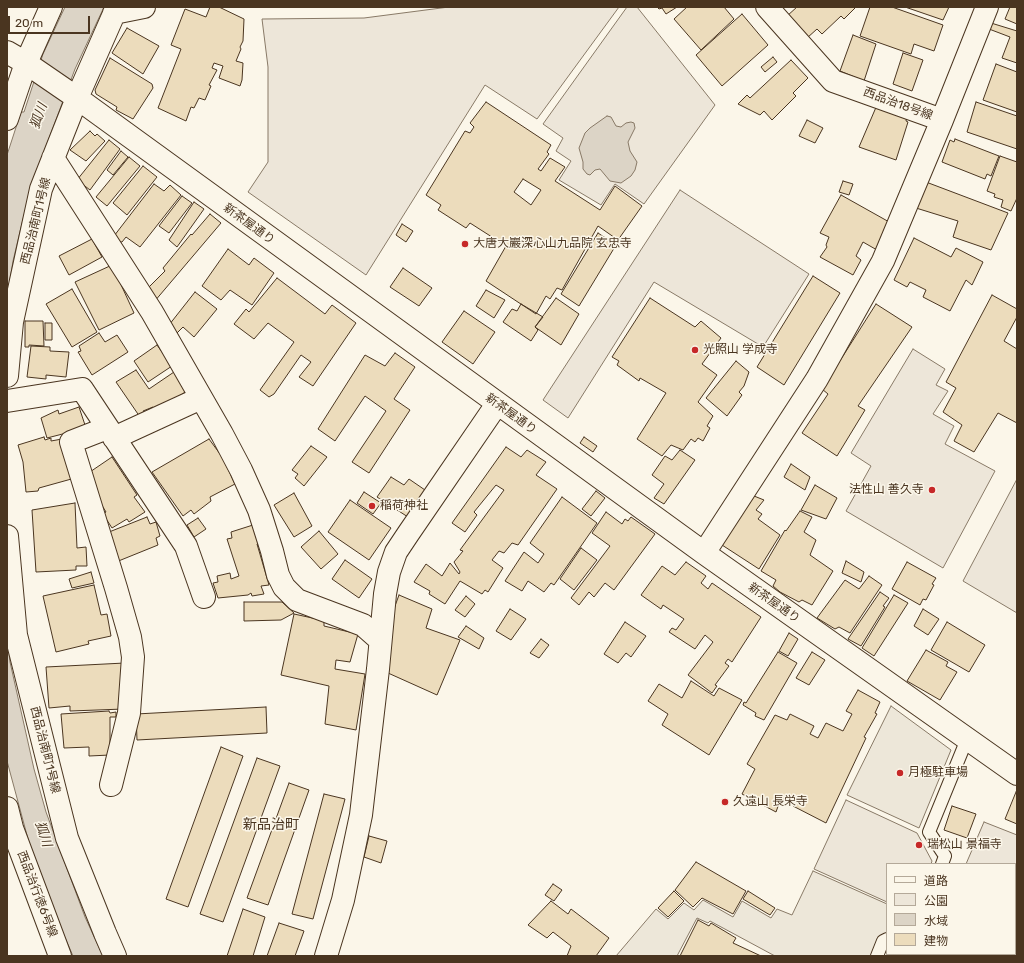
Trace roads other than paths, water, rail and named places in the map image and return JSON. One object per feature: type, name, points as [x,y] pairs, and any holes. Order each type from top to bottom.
[{"type":"street","points":[[7,119],[26,63],[51,7]]},
{"type":"street","points":[[116,10],[144,7]]},
{"type":"street","name":"西品治18号線","points":[[767,7],[833,80],[942,120],[986,7]]},
{"type":"street","name":"西品治南町1号線","points":[[7,376],[12,322],[41,189],[77,98],[116,10]]},
{"type":"street","name":"新茶屋通り","points":[[7,52],[26,63],[77,98],[704,553],[1017,774]]},
{"type":"street","points":[[704,553],[818,379],[883,261],[942,120]]},
{"type":"street","points":[[53,158],[152,312],[241,470],[259,510],[278,575],[284,587],[296,600],[363,625],[380,640]]},
{"type":"street","points":[[7,401],[82,389],[186,546],[204,597]]},
{"type":"street","points":[[111,785],[129,713],[133,657],[130,637],[116,588],[71,442],[111,433],[201,398]]},
{"type":"street","points":[[326,956],[343,900],[361,815],[385,594],[389,572],[396,552],[497,404]]},
{"type":"street","name":"西品治南町1号線","points":[[7,536],[16,635],[67,838],[104,933],[115,956]]},
{"type":"street","name":"西品治行徳6号線","points":[[7,808],[12,828],[60,956]]},
{"type":"lane","points":[[942,863],[946,856],[929,832],[967,739]]},
{"type":"lane","points":[[877,956],[883,941],[886,940]]},
{"type":"water","name":"狐川","points":[[65,7],[104,7],[75,69],[39,165],[23,219],[13,261],[7,298],[7,155],[21,112],[24,112],[43,54]]},
{"type":"water","points":[[607,116],[611,117],[616,126],[621,127],[626,123],[634,123],[635,128],[628,142],[630,151],[637,162],[635,170],[631,176],[621,183],[610,181],[600,169],[595,170],[590,175],[583,169],[583,162],[579,148],[585,133]]},
{"type":"water","name":"狐川","points":[[7,640],[10,662],[34,769],[46,812],[85,917],[103,956],[73,956],[38,876],[7,761]]},
{"type":"place","name":"大唐大巖深心山九品院 玄忠寺","points":[[465,244]]},
{"type":"place","name":"光照山 学成寺","points":[[695,350]]},
{"type":"place","name":"法性山 善久寺","points":[[932,490]]},
{"type":"place","name":"稲荷神社","points":[[372,506]]},
{"type":"place","name":"月極駐車場","points":[[900,773]]},
{"type":"place","name":"久遠山 長栄寺","points":[[725,802]]},
{"type":"place","name":"瑞松山 景福寺","points":[[919,845]]},
{"type":"district","name":"新品治町","points":[[271,825]]}]
